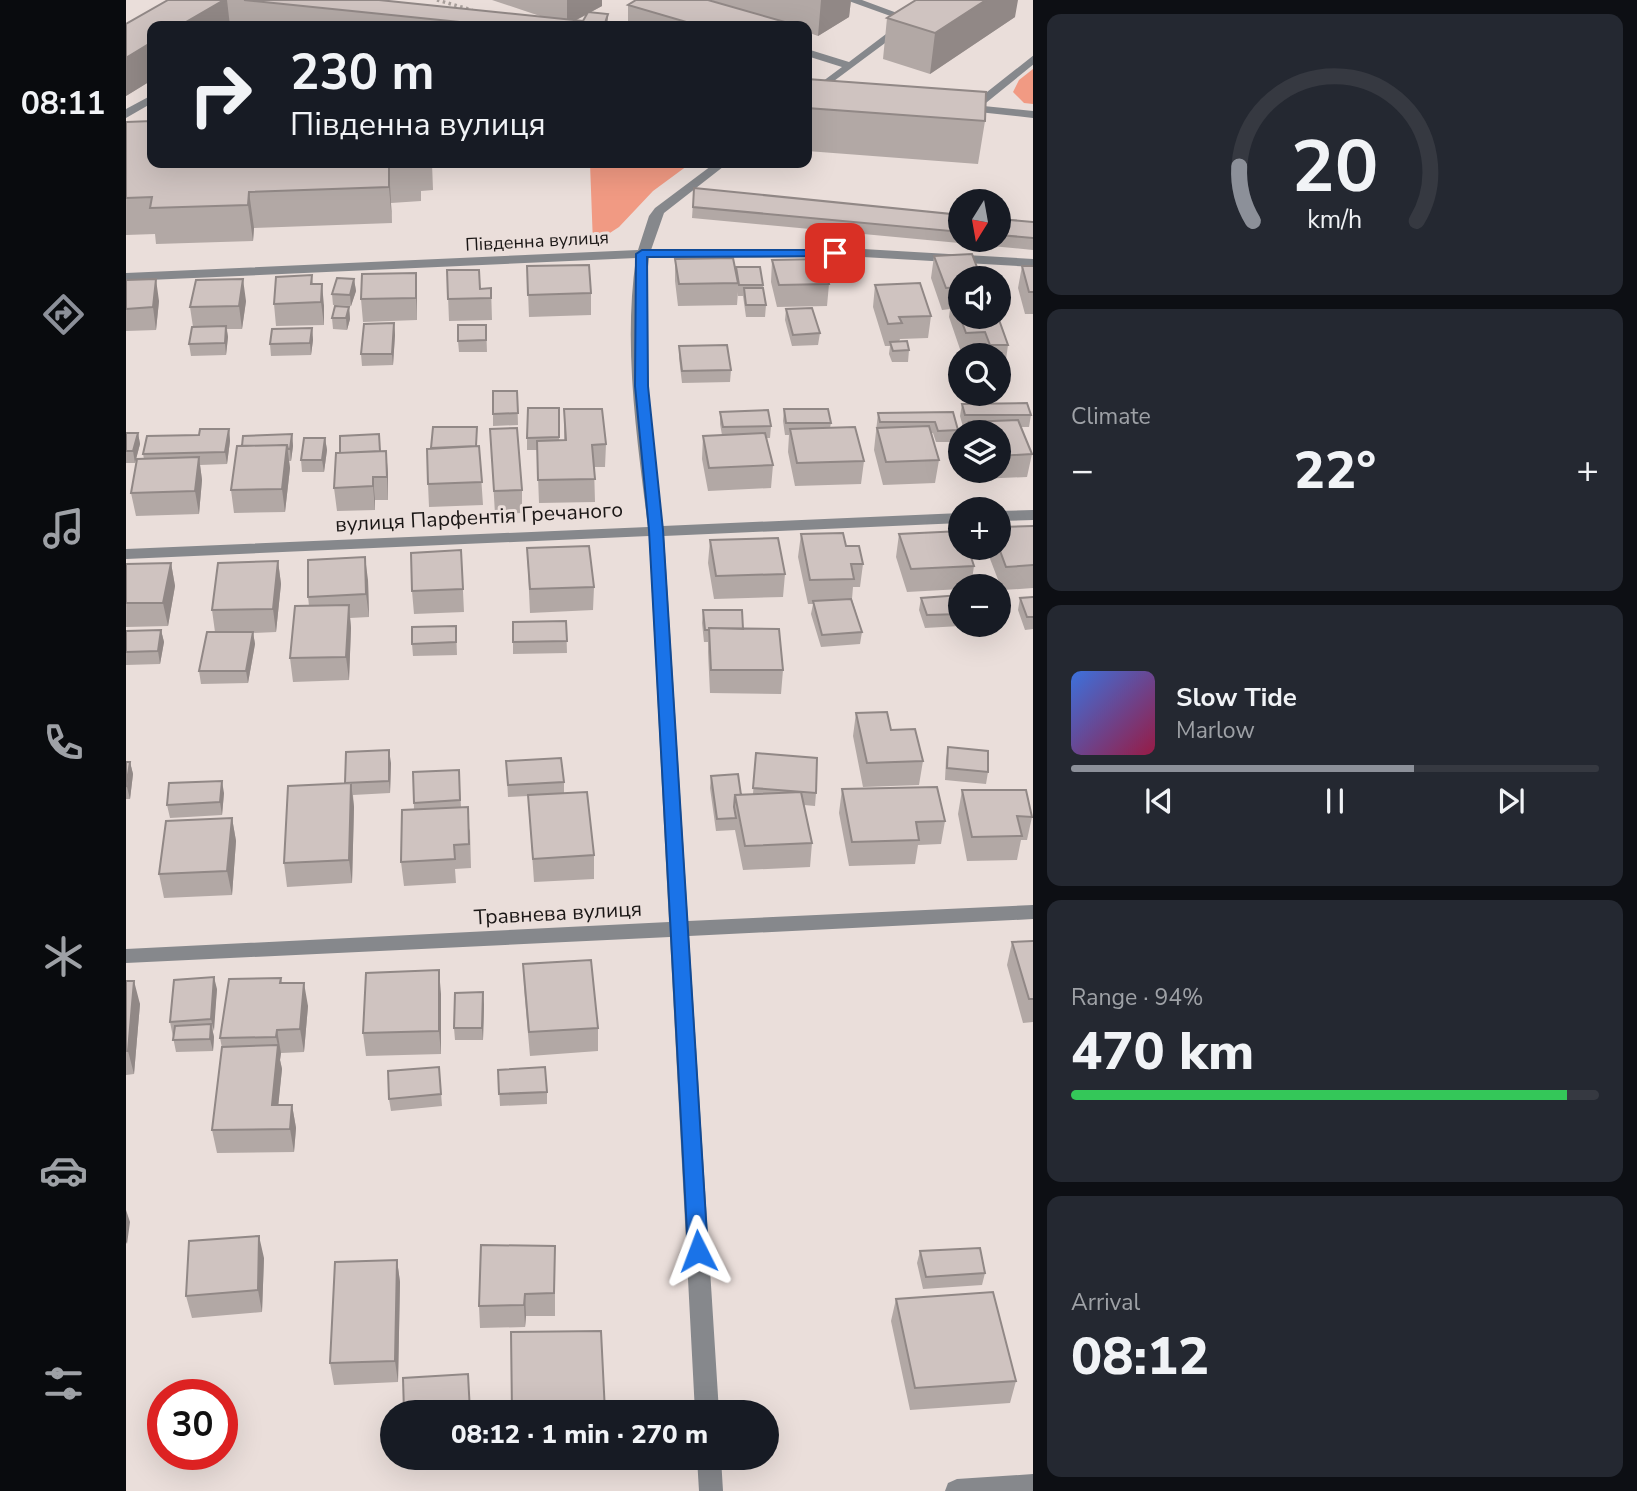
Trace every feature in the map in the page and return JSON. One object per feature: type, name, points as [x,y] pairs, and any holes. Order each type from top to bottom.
[{"type":"street","points":[[851,0],[911,20]]},
{"type":"street","points":[[812,94],[938,0]]},
{"type":"street","points":[[812,54],[848,65]]},
{"type":"street","points":[[972,109],[1033,58]]},
{"type":"street","points":[[812,96],[838,97]]},
{"type":"street","points":[[126,114],[147,100]]},
{"type":"street","points":[[945,107],[1033,115]]},
{"type":"street","points":[[705,1400],[681,930],[656,530],[641,386],[642,254],[655,214],[697,188],[717,168]]},
{"type":"street","name":"Південна вулиця","points":[[126,277],[642,254],[863,253],[1033,264]]},
{"type":"street","points":[[1011,516],[1033,515]]},
{"type":"street","name":"вулиця Парфентія Гречаного","points":[[126,554],[948,518]]},
{"type":"street","name":"Травнева вулиця","points":[[126,956],[1033,912]]},
{"type":"street","points":[[710,1470],[711,1491]]},
{"type":"street","points":[[957,1491],[1033,1486]]},
{"type":"path","points":[[437,0],[481,13]]},
{"type":"shaded area","points":[[1033,69],[1033,104],[1024,103],[1013,92],[1019,80]]},
{"type":"shaded area","points":[[590,168],[684,168],[653,191],[619,227],[593,244]]},
{"type":"building","points":[[168,0],[224,0],[188,21],[147,21],[147,45],[126,58],[126,24]]},
{"type":"building","points":[[244,0],[379,0],[583,21],[450,21]]},
{"type":"building","points":[[636,0],[708,0],[782,21],[683,21],[628,5]]},
{"type":"building","points":[[916,0],[986,0],[935,33],[887,18]]},
{"type":"building","points":[[588,12],[608,14],[606,21],[583,21]]},
{"type":"building","points":[[812,79],[986,92],[985,121],[812,108]]},
{"type":"building","points":[[147,121],[147,168],[389,168],[389,187],[249,192],[248,205],[150,208],[152,197],[126,198],[126,122]]},
{"type":"building","points":[[694,188],[948,214],[948,231],[693,207]]},
{"type":"building","points":[[1012,220],[1033,222],[1033,238],[1012,236]]},
{"type":"building","points":[[972,254],[976,266],[948,266],[946,288],[934,256]]},
{"type":"building","points":[[733,258],[738,283],[679,284],[675,259]]},
{"type":"building","points":[[822,259],[829,284],[779,285],[772,260]]},
{"type":"building","points":[[589,265],[591,293],[528,295],[527,266]]},
{"type":"building","points":[[1022,266],[1033,266],[1033,292],[1029,292]]},
{"type":"building","points":[[736,267],[760,267],[763,285],[739,285]]},
{"type":"building","points":[[447,270],[479,270],[480,289],[491,288],[491,298],[448,299]]},
{"type":"building","points":[[416,273],[416,298],[361,299],[362,274]]},
{"type":"building","points":[[312,275],[311,284],[322,284],[321,302],[274,304],[276,277]]},
{"type":"building","points":[[337,278],[354,279],[350,295],[332,294]]},
{"type":"building","points":[[156,279],[153,307],[126,309],[126,280]]},
{"type":"building","points":[[243,279],[239,306],[190,307],[196,280]]},
{"type":"building","points":[[920,283],[931,316],[899,317],[902,323],[888,324],[875,285]]},
{"type":"building","points":[[744,288],[763,288],[766,305],[746,305]]},
{"type":"building","points":[[335,306],[349,307],[346,318],[332,318]]},
{"type":"building","points":[[812,308],[820,333],[793,335],[786,309]]},
{"type":"building","points":[[394,323],[392,354],[361,354],[364,324]]},
{"type":"building","points":[[458,325],[486,325],[486,340],[458,341]]},
{"type":"building","points":[[226,326],[225,343],[189,344],[192,327]]},
{"type":"building","points":[[312,328],[310,343],[270,344],[272,329]]},
{"type":"building","points":[[965,329],[1002,329],[1007,343],[989,343],[985,332],[966,333]]},
{"type":"building","points":[[907,341],[909,350],[893,351],[890,342]]},
{"type":"building","points":[[727,345],[731,370],[682,371],[679,346]]},
{"type":"building","points":[[493,391],[517,391],[518,413],[493,414]]},
{"type":"building","points":[[1011,403],[1027,403],[1031,415],[965,415],[963,406],[1011,406]]},
{"type":"building","points":[[528,408],[559,408],[559,437],[527,438]]},
{"type":"building","points":[[564,409],[602,409],[606,444],[592,445],[595,479],[538,480],[537,441],[566,440]]},
{"type":"building","points":[[784,409],[828,409],[831,423],[786,423]]},
{"type":"building","points":[[768,410],[771,426],[723,427],[720,412]]},
{"type":"building","points":[[953,412],[955,420],[948,420],[948,430],[938,431],[935,422],[880,422],[878,413]]},
{"type":"building","points":[[1011,420],[1018,420],[1032,454],[1011,455]]},
{"type":"building","points":[[929,426],[939,460],[886,462],[877,428]]},
{"type":"building","points":[[433,427],[477,427],[476,446],[431,448]]},
{"type":"building","points":[[855,427],[864,461],[797,463],[790,429]]},
{"type":"building","points":[[517,428],[522,490],[494,491],[490,429]]},
{"type":"building","points":[[200,429],[229,429],[225,452],[143,454],[147,436],[199,435]]},
{"type":"building","points":[[126,433],[138,433],[133,451],[126,451]]},
{"type":"building","points":[[765,433],[773,465],[709,468],[703,436]]},
{"type":"building","points":[[292,434],[290,449],[287,445],[242,446],[243,436]]},
{"type":"building","points":[[379,434],[380,451],[340,453],[340,436]]},
{"type":"building","points":[[304,438],[325,438],[322,460],[301,460]]},
{"type":"building","points":[[287,445],[282,489],[231,490],[237,446]]},
{"type":"building","points":[[479,446],[482,482],[428,484],[427,449]]},
{"type":"building","points":[[386,451],[387,477],[373,477],[373,486],[334,488],[336,453]]},
{"type":"building","points":[[199,457],[195,491],[131,493],[137,459]]},
{"type":"building","points":[[1033,526],[1033,565],[1006,567],[1003,560],[1011,560],[1011,527]]},
{"type":"building","points":[[948,532],[948,560],[972,560],[974,566],[911,569],[899,534]]},
{"type":"building","points":[[843,533],[846,546],[859,546],[863,564],[851,564],[854,579],[810,580],[801,534]]},
{"type":"building","points":[[778,538],[785,574],[716,576],[710,540]]},
{"type":"building","points":[[589,546],[594,587],[530,589],[527,548]]},
{"type":"building","points":[[461,550],[463,589],[412,591],[411,553]]},
{"type":"building","points":[[365,557],[366,594],[308,597],[308,560]]},
{"type":"building","points":[[278,561],[273,609],[212,610],[218,563]]},
{"type":"building","points":[[171,563],[163,603],[126,603],[126,564]]},
{"type":"building","points":[[948,596],[948,614],[927,615],[921,598]]},
{"type":"building","points":[[1033,597],[1033,617],[1027,617],[1020,598]]},
{"type":"building","points":[[851,599],[862,632],[822,635],[813,601]]},
{"type":"building","points":[[349,605],[346,657],[290,658],[295,606]]},
{"type":"building","points":[[703,610],[742,610],[743,629],[705,630]]},
{"type":"building","points":[[566,621],[567,641],[513,642],[513,622]]},
{"type":"building","points":[[456,626],[456,642],[412,644],[412,627]]},
{"type":"building","points":[[709,628],[779,629],[783,670],[711,670]]},
{"type":"building","points":[[161,630],[158,651],[126,652],[126,631]]},
{"type":"building","points":[[207,632],[253,632],[246,671],[199,671]]},
{"type":"building","points":[[887,712],[891,730],[915,729],[923,761],[867,763],[856,713]]},
{"type":"building","points":[[948,747],[988,751],[988,772],[947,768]]},
{"type":"building","points":[[389,750],[389,781],[345,783],[346,752]]},
{"type":"building","points":[[756,753],[817,758],[816,793],[753,788]]},
{"type":"building","points":[[561,758],[564,782],[508,785],[506,761]]},
{"type":"building","points":[[126,762],[130,762],[126,787]]},
{"type":"building","points":[[459,770],[460,800],[414,803],[413,772]]},
{"type":"building","points":[[738,774],[741,795],[735,795],[736,818],[717,819],[711,776]]},
{"type":"building","points":[[222,781],[220,802],[167,805],[169,783]]},
{"type":"building","points":[[351,783],[349,860],[284,863],[288,786]]},
{"type":"building","points":[[937,787],[945,821],[916,822],[919,840],[852,842],[842,789]]},
{"type":"building","points":[[962,790],[1026,790],[1032,817],[1017,816],[1022,836],[972,837]]},
{"type":"building","points":[[587,792],[594,855],[533,859],[528,795]]},
{"type":"building","points":[[801,792],[812,843],[745,846],[735,795]]},
{"type":"building","points":[[468,807],[469,844],[454,845],[455,859],[401,862],[402,810]]},
{"type":"building","points":[[232,818],[227,871],[159,874],[166,821]]},
{"type":"building","points":[[1033,941],[1033,999],[1029,999],[1012,942]]},
{"type":"building","points":[[591,960],[598,1028],[529,1032],[523,964]]},
{"type":"building","points":[[439,970],[439,1031],[363,1033],[366,973]]},
{"type":"building","points":[[214,977],[211,1019],[170,1022],[174,980]]},
{"type":"building","points":[[281,978],[280,983],[304,983],[300,1029],[277,1030],[276,1037],[220,1038],[229,979]]},
{"type":"building","points":[[126,981],[134,981],[128,1051],[126,1051]]},
{"type":"building","points":[[483,992],[482,1028],[454,1028],[455,993]]},
{"type":"building","points":[[211,1024],[210,1039],[173,1040],[175,1026]]},
{"type":"building","points":[[278,1045],[272,1105],[292,1105],[290,1129],[212,1130],[222,1047]]},
{"type":"building","points":[[439,1067],[441,1094],[389,1099],[388,1071]]},
{"type":"building","points":[[545,1067],[547,1092],[499,1094],[498,1070]]},
{"type":"building","points":[[259,1236],[258,1290],[186,1296],[189,1241]]},
{"type":"building","points":[[481,1245],[555,1246],[554,1293],[525,1294],[524,1305],[479,1306]]},
{"type":"building","points":[[980,1248],[985,1273],[926,1277],[920,1251]]},
{"type":"building","points":[[397,1260],[395,1361],[330,1363],[335,1262]]},
{"type":"building","points":[[993,1292],[1016,1381],[915,1388],[896,1299]]},
{"type":"building","points":[[601,1331],[604,1400],[512,1400],[511,1332]]},
{"type":"building","points":[[468,1374],[469,1400],[404,1400],[403,1378]]},
{"type":"route","points":[[698,1251],[656,530],[641,386],[642,254],[835,253]]}]
